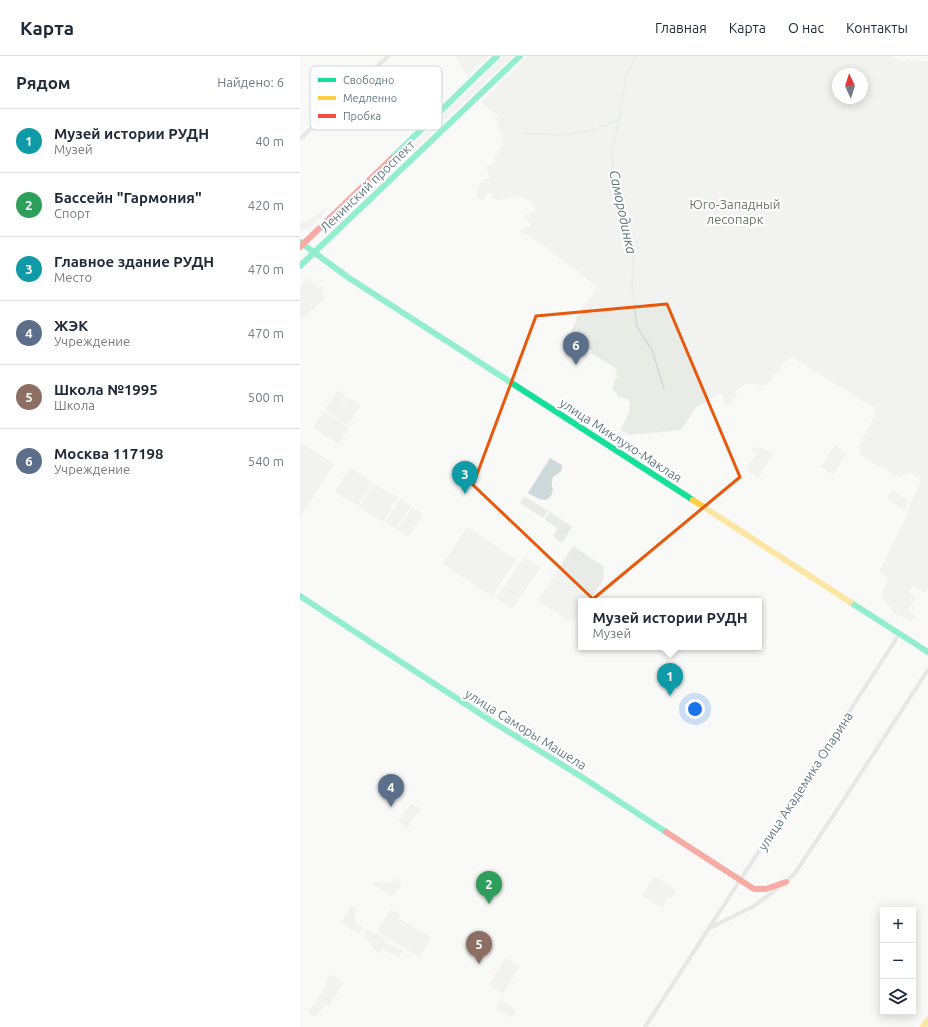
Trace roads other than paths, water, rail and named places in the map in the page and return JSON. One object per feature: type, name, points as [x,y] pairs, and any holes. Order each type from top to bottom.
[{"type":"main road","name":"Ленинский проспект","points":[[442,109],[497,56]]},
{"type":"main road","name":"Ленинский проспект","points":[[300,266],[520,56]]},
{"type":"main road","name":"Ленинский проспект","points":[[301,244],[420,130]]},
{"type":"main road","name":"улица Миклухо-Маклая","points":[[301,244],[349,278],[928,652]]},
{"type":"main road","name":"улица Саморы Машела","points":[[300,596],[493,722],[585,779],[754,889],[761,891],[767,890],[786,882]]},
{"type":"main road","points":[[923,1027],[928,1020]]},
{"type":"street","points":[[377,66],[388,56]]},
{"type":"street","points":[[300,139],[310,130]]},
{"type":"street","name":"улица Академика Опарина","points":[[645,1027],[899,634]]},
{"type":"street","points":[[710,928],[754,906],[786,882],[794,873],[928,670]]},
{"type":"waterway","name":"Самородинка","points":[[636,56],[626,77],[612,151],[613,181],[622,218],[633,251],[632,288],[637,327],[652,350],[664,389]]},
{"type":"waterway","points":[[524,133],[561,135],[590,131],[619,120]]},
{"type":"place","name":"Москва 117198","points":[[576,365]]},
{"type":"place","name":"Главное здание РУДН","points":[[465,494]]},
{"type":"place","name":"Музей истории РУДН","points":[[670,696]]},
{"type":"place","name":"ЖЭК","points":[[391,807]]},
{"type":"place","name":"Бассейн \"Гармония\"","points":[[489,904]]},
{"type":"place","name":"Школа №1995","points":[[479,964]]},
{"type":"park label","name":"Юго-Западный лесопарк","points":[[735,212]]}]
